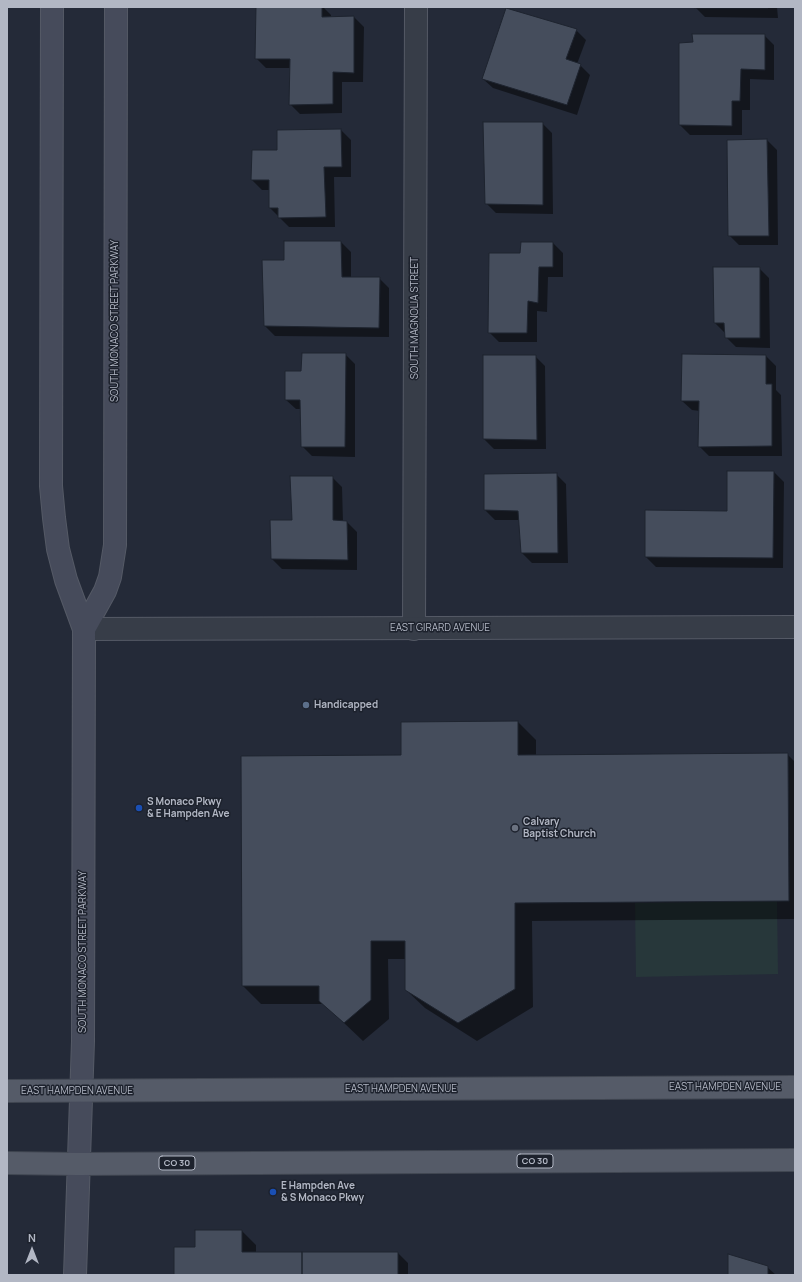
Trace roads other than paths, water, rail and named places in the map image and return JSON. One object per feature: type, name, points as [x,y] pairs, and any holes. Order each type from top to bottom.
[{"type":"main road","name":"SOUTH MONACO STREET PARKWAY","points":[[52,7],[51,486],[58,549],[66,580],[84,629],[82,1041],[75,1275]]},
{"type":"main road","name":"SOUTH MONACO STREET PARKWAY","points":[[84,629],[105,591],[110,577],[115,545],[116,7]]},
{"type":"main road","name":"EAST HAMPDEN AVENUE","points":[[7,1091],[795,1087]]},
{"type":"main road","name":"CO 30","points":[[7,1163],[78,1164],[795,1160]]},
{"type":"street","name":"SOUTH MAGNOLIA STREET","points":[[414,629],[416,7]]},
{"type":"street","name":"EAST GIRARD AVENUE","points":[[84,629],[795,627]]},
{"type":"place","name":"Handicapped","points":[[306,705]]},
{"type":"place","name":"S Monaco Pkwy & E Hampden Ave","points":[[139,808]]},
{"type":"place","name":"Calvary Baptist Church","points":[[515,828]]},
{"type":"place","name":"E Hampden Ave & S Monaco Pkwy","points":[[273,1192]]}]
